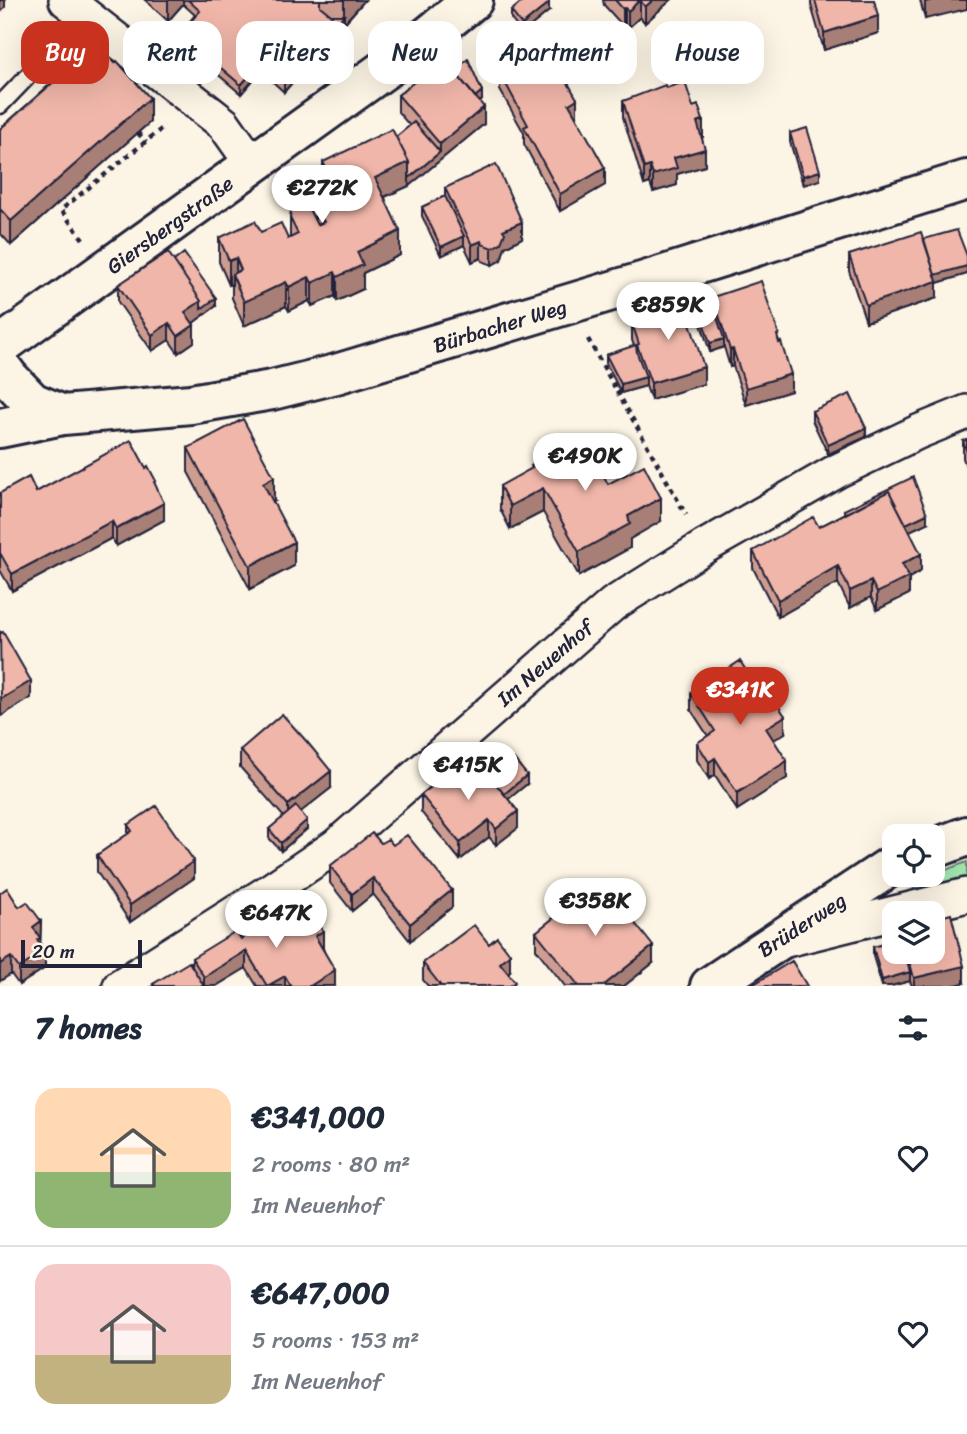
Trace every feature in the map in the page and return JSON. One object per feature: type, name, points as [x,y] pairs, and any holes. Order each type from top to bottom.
[{"type":"street","name":"Giersbergstraße","points":[[0,346],[405,54],[473,0]]},
{"type":"street","points":[[75,8],[224,124],[253,165]]},
{"type":"street","name":"Bürbacher Weg","points":[[0,428],[63,415],[191,404],[272,390],[349,371],[967,180]]},
{"type":"street","name":"Bürbacher Weg","points":[[0,366],[32,402],[63,415]]},
{"type":"street","name":"Im Neuenhof","points":[[120,986],[336,846],[613,604],[704,547],[837,471],[967,412]]},
{"type":"street","points":[[945,844],[967,836]]},
{"type":"street","name":"Brüderweg","points":[[710,986],[882,872]]},
{"type":"street","points":[[773,944],[967,895]]},
{"type":"lane","points":[[0,105],[76,26],[75,8]]},
{"type":"path","points":[[106,271],[61,210],[196,101]]},
{"type":"path","points":[[138,133],[146,142]]},
{"type":"path","points":[[90,176],[96,182]]},
{"type":"path","points":[[67,195],[72,201]]},
{"type":"path","points":[[570,304],[704,547]]},
{"type":"green space","points":[[967,862],[967,882],[945,886],[945,871]]},
{"type":"green space","points":[[916,887],[940,887],[908,893]]},
{"type":"building","points":[[188,0],[320,0],[320,6],[331,15],[344,15],[339,21],[236,21],[236,81],[222,69],[222,21],[191,21],[200,11]]},
{"type":"building","points":[[524,0],[548,0],[549,3],[527,21],[519,21],[511,11]]},
{"type":"building","points":[[615,0],[640,0],[628,11]]},
{"type":"building","points":[[640,0],[653,0],[645,7]]},
{"type":"building","points":[[815,0],[874,0],[878,16],[824,33]]},
{"type":"building","points":[[109,56],[123,68],[123,84],[138,84],[150,98],[11,221],[0,209],[0,129],[51,84],[109,84]]},
{"type":"building","points":[[468,59],[476,84],[479,84],[482,91],[475,97],[462,81],[462,64]]},
{"type":"building","points":[[462,80],[484,107],[440,144],[398,95],[412,84],[462,84]]},
{"type":"building","points":[[506,84],[569,84],[577,99],[569,104],[605,168],[560,194],[524,127],[528,125]]},
{"type":"building","points":[[686,84],[693,107],[698,105],[703,120],[697,122],[705,149],[674,158],[677,168],[653,175],[650,166],[644,168],[623,101],[665,85],[666,88]]},
{"type":"building","points":[[414,122],[440,152],[409,178],[409,162],[396,137]]},
{"type":"building","points":[[807,128],[820,171],[803,176],[790,133]]},
{"type":"building","points":[[392,129],[409,162],[375,178],[400,231],[357,252],[363,265],[337,277],[335,272],[312,283],[309,277],[289,287],[286,282],[244,302],[232,274],[241,270],[236,258],[229,261],[219,238],[255,221],[261,232],[281,223],[288,239],[298,234],[290,218],[291,210],[302,205],[309,209],[317,225],[324,222],[315,205],[339,194],[323,162]]},
{"type":"building","points":[[496,164],[522,222],[503,230],[505,233],[501,243],[492,248],[481,241],[472,245],[445,188]]},
{"type":"building","points":[[445,196],[464,236],[441,247],[422,207]]},
{"type":"building","points":[[957,230],[967,256],[967,266],[935,275],[924,239]]},
{"type":"building","points":[[921,232],[937,281],[866,305],[849,255]]},
{"type":"building","points":[[168,252],[201,301],[185,312],[194,325],[178,336],[169,323],[152,335],[118,285]]},
{"type":"building","points":[[184,253],[216,298],[201,309],[201,301],[174,261]]},
{"type":"building","points":[[761,281],[791,374],[746,388],[713,297]]},
{"type":"building","points":[[682,298],[704,367],[651,383],[632,323],[657,315],[655,306]]},
{"type":"building","points":[[713,305],[724,339],[710,343],[699,310]]},
{"type":"building","points":[[636,345],[646,377],[621,384],[606,355]]},
{"type":"building","points":[[850,394],[866,428],[828,445],[812,411]]},
{"type":"building","points":[[243,419],[274,477],[263,483],[294,542],[250,566],[188,448]]},
{"type":"building","points":[[583,438],[608,484],[644,465],[661,498],[628,516],[630,524],[579,552],[543,488],[510,506],[500,486]]},
{"type":"building","points":[[131,440],[156,481],[154,482],[164,503],[116,529],[112,521],[12,574],[0,553],[0,493],[29,477],[36,492]]},
{"type":"building","points":[[913,477],[927,514],[906,524],[889,491],[846,514],[844,510]]},
{"type":"building","points":[[889,491],[921,554],[902,564],[909,577],[877,593],[871,581],[850,591],[838,566],[778,600],[753,551],[813,517],[819,527]]},
{"type":"building","points":[[0,631],[31,681],[1,699]]},
{"type":"building","points":[[740,661],[763,697],[770,693],[785,716],[766,728],[787,761],[737,793],[715,758],[709,762],[697,743],[715,731],[691,693]]},
{"type":"building","points":[[282,714],[331,771],[288,805],[240,750]]},
{"type":"building","points":[[514,759],[527,775],[504,794],[491,778]]},
{"type":"building","points":[[464,761],[479,780],[487,773],[518,811],[496,829],[489,820],[460,843],[421,795]]},
{"type":"building","points":[[156,806],[194,861],[130,905],[97,855],[132,831],[128,825]]},
{"type":"building","points":[[296,806],[307,820],[281,843],[269,829]]},
{"type":"building","points":[[372,833],[381,843],[388,839],[393,845],[407,835],[452,890],[410,924],[373,878],[352,894],[330,866]]},
{"type":"building","points":[[601,880],[653,946],[603,986],[579,986],[536,932]]},
{"type":"building","points":[[7,888],[19,907],[27,902],[41,921],[33,927],[45,952],[19,968],[11,957],[0,964],[0,893]]},
{"type":"building","points":[[307,902],[323,931],[315,936],[335,970],[310,986],[291,986],[285,976],[267,986],[246,951],[204,977],[192,958],[236,931],[241,939],[296,905],[297,908]]},
{"type":"building","points":[[951,914],[964,966],[914,978],[910,964],[945,964],[945,916]]},
{"type":"building","points":[[474,925],[489,944],[497,937],[510,954],[500,963],[515,982],[510,986],[441,986],[423,963]]},
{"type":"building","points":[[882,944],[882,964],[908,964],[910,972],[882,980],[873,947]]},
{"type":"building","points":[[792,961],[807,986],[751,986]]},
{"type":"building","points":[[189,962],[204,986],[153,984]]}]
